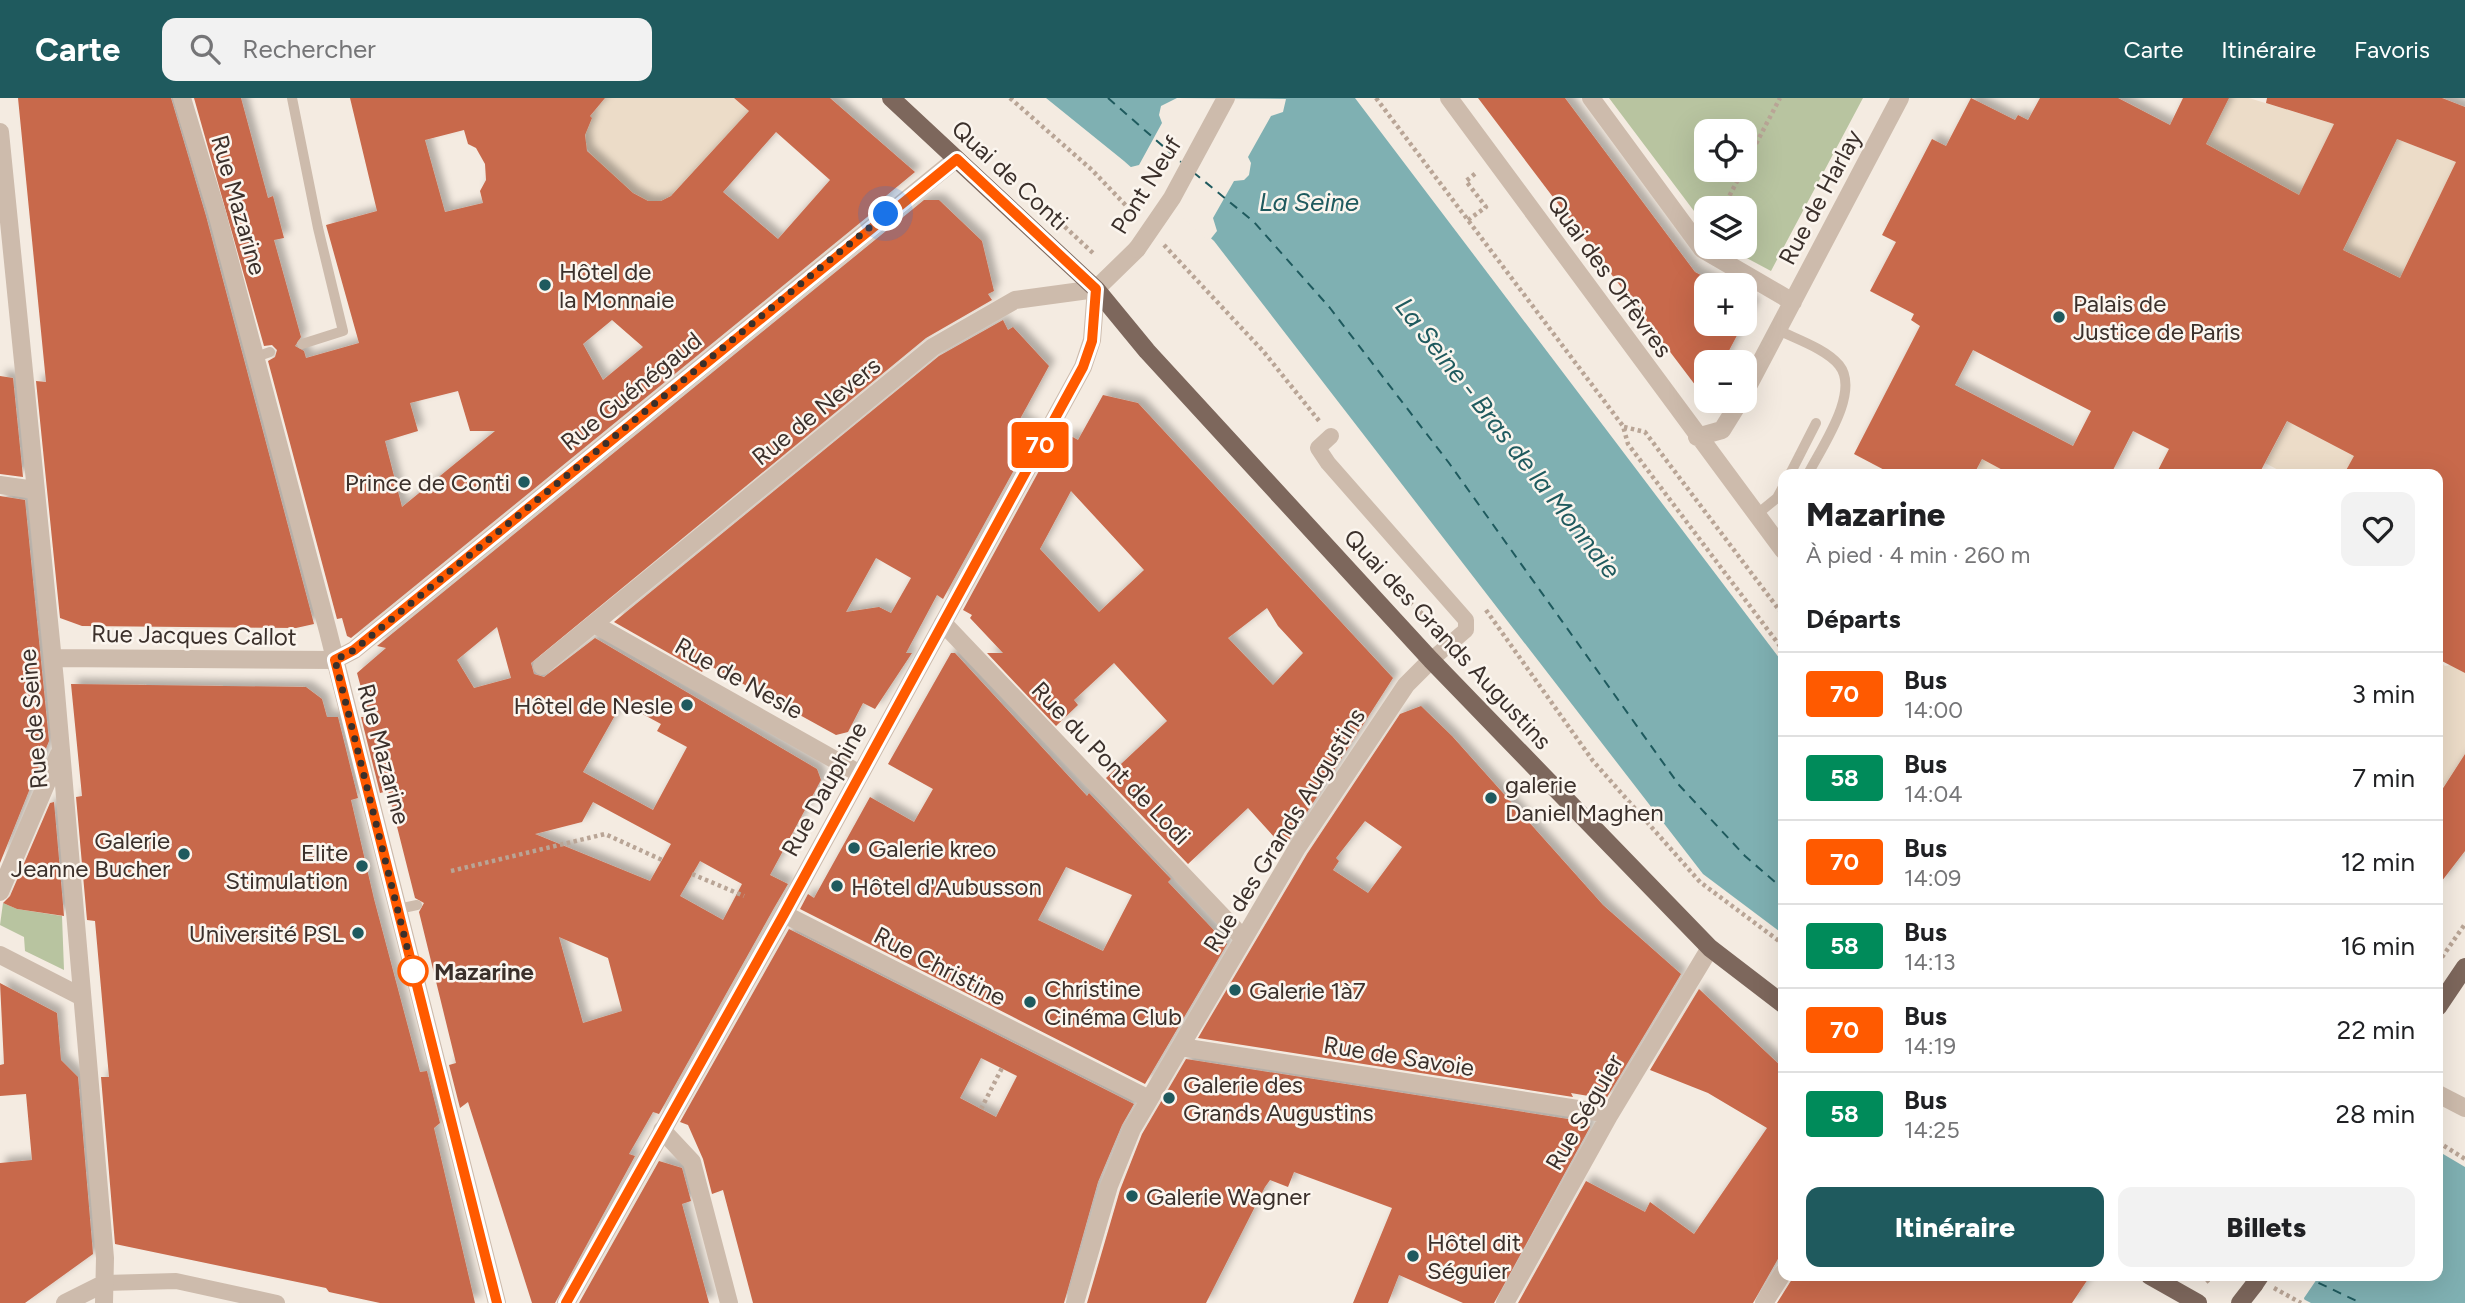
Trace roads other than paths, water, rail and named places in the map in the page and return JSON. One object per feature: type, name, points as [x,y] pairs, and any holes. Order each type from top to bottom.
[{"type":"main road","name":"Quai de Conti","points":[[891,98],[1096,289]]},
{"type":"main road","name":"Quai des Grands Augustins","points":[[1096,289],[1163,370],[1431,660],[1710,948],[1778,1000]]},
{"type":"main road","points":[[2443,1000],[2465,967]]},
{"type":"main road","points":[[2159,1281],[2198,1303]]},
{"type":"main road","points":[[2241,1303],[2256,1281]]},
{"type":"street","name":"Rue Mazarine","points":[[183,98],[263,354],[335,660],[496,1303]]},
{"type":"street","name":"Pont Neuf","points":[[1096,289],[1137,249],[1172,198],[1226,98]]},
{"type":"street","name":"Quai des Orfèvres","points":[[1449,98],[1778,544]]},
{"type":"street","points":[[1591,98],[1702,248],[1793,302]]},
{"type":"street","name":"Rue de Harlay","points":[[1757,369],[1897,99]]},
{"type":"street","name":"Rue de Seine","points":[[0,132],[4,225],[53,658],[105,1258],[104,1303]]},
{"type":"street","name":"Rue Guénégaud","points":[[335,660],[354,650],[957,159]]},
{"type":"street","name":"Rue Dauphine","points":[[566,1303],[784,914],[1083,367],[1092,341],[1096,289]]},
{"type":"street","name":"Rue de Nevers","points":[[542,666],[933,347],[1015,300],[1096,289]]},
{"type":"street","points":[[1697,437],[1722,430],[1733,413]]},
{"type":"street","points":[[1331,436],[1318,448],[1328,463],[1466,620],[1466,630],[1431,660]]},
{"type":"street","points":[[0,485],[35,490]]},
{"type":"street","name":"Rue du Pont de Lodi","points":[[943,623],[1243,938]]},
{"type":"street","name":"Rue de Nesle","points":[[594,624],[860,774]]},
{"type":"street","name":"Rue Jacques Callot","points":[[53,658],[335,660]]},
{"type":"street","name":"Rue des Grands Augustins","points":[[1075,1303],[1109,1186],[1132,1129],[1297,848],[1406,685],[1431,660]]},
{"type":"street","points":[[0,892],[61,752]]},
{"type":"street","name":"Rue Christine","points":[[784,914],[1149,1099]]},
{"type":"street","name":"Rue Séguier","points":[[1505,1303],[1610,1114],[1710,948]]},
{"type":"street","points":[[0,955],[82,997]]},
{"type":"street","name":"Rue de Savoie","points":[[1181,1047],[1610,1114]]},
{"type":"street","points":[[2443,1097],[2465,1108]]},
{"type":"street","points":[[662,1130],[692,1162],[729,1303]]},
{"type":"street","points":[[1763,1303],[1778,1280]]},
{"type":"street","points":[[65,1303],[104,1283],[176,1281],[277,1303]]},
{"type":"lane","points":[[292,98],[318,228],[343,331],[302,344]]},
{"type":"lane","points":[[1778,330],[1833,359],[1845,375],[1846,399],[1811,469]]},
{"type":"lane","points":[[1793,469],[1816,423]]},
{"type":"lane","points":[[1756,515],[1778,496]]},
{"type":"lane","points":[[398,909],[417,905]]},
{"type":"water","name":"La Seine","points":[[1046,98],[1355,98],[1778,656],[1778,930],[1703,874],[1214,241],[1124,161]]},
{"type":"water","points":[[2443,1154],[2465,1167],[2465,1303],[2311,1303],[2269,1281],[2443,1281]]},
{"type":"place","name":"Hôtel de la Monnaie","points":[[545,285]]},
{"type":"place","name":"Palais de Justice de Paris","points":[[2059,317]]},
{"type":"place","name":"Prince de Conti","points":[[524,482]]},
{"type":"place","name":"Hôtel de Nesle","points":[[687,705]]},
{"type":"place","name":"galerie Daniel Maghen","points":[[1491,798]]},
{"type":"place","name":"Galerie kreo","points":[[854,848]]},
{"type":"place","name":"Galerie Jeanne Bucher","points":[[184,854]]},
{"type":"place","name":"Elite Stimulation","points":[[362,866]]},
{"type":"place","name":"Hôtel d'Aubusson","points":[[837,886]]},
{"type":"place","name":"Université PSL","points":[[358,933]]},
{"type":"place","name":"Mazarine","points":[[413,971]]},
{"type":"place","name":"Galerie 1à7","points":[[1235,990]]},
{"type":"place","name":"Christine Cinéma Club","points":[[1030,1002]]},
{"type":"place","name":"Galerie des Grands Augustins","points":[[1169,1098]]},
{"type":"place","name":"Galerie Wagner","points":[[1132,1196]]},
{"type":"place","name":"Hôtel dit Séguier","points":[[1413,1256]]},
{"type":"water label","name":"La Seine - Bras de la Monnaie","points":[[1508,438]]}]
